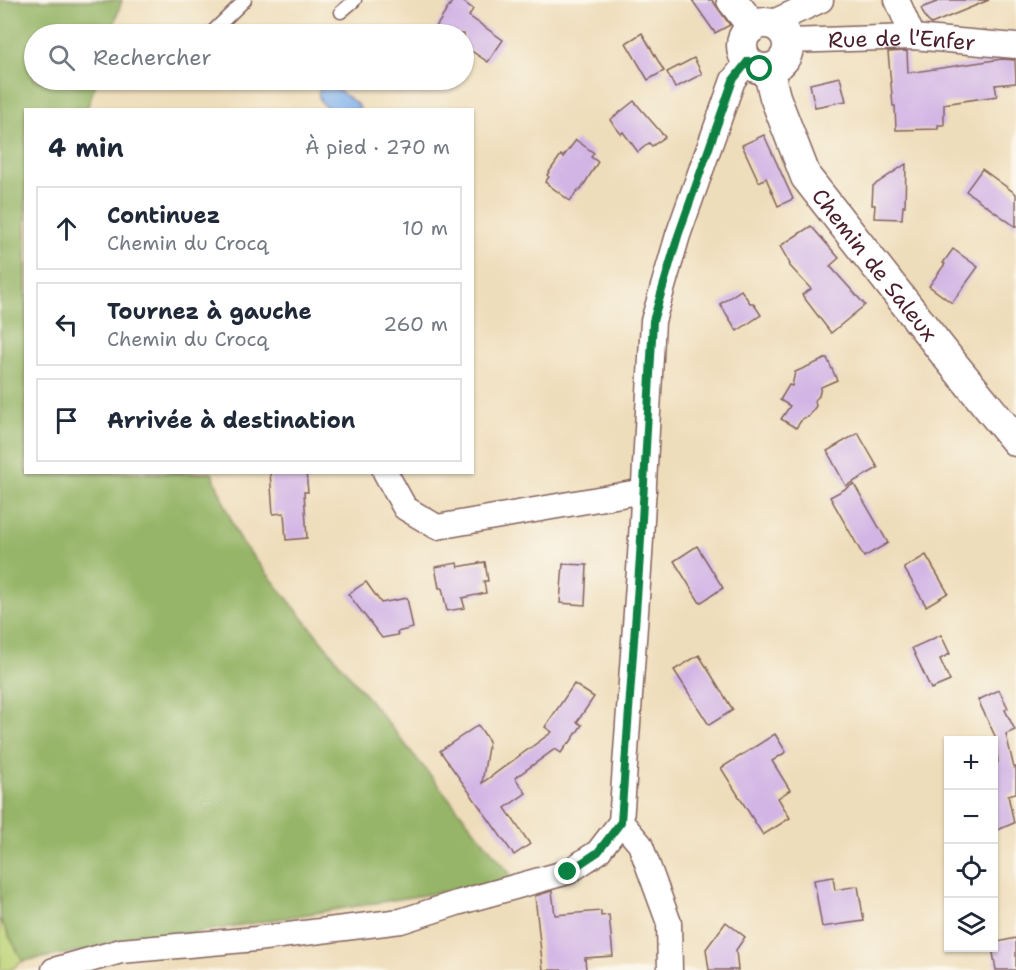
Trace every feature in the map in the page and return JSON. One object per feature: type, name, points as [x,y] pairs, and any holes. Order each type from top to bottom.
[{"type":"street","points":[[732,0],[770,31],[788,49],[781,63],[775,67],[758,65],[744,56],[742,43],[748,31],[770,31],[820,0]]},
{"type":"street","points":[[897,0],[913,37]]},
{"type":"street","name":"Rue de l'Enfer","points":[[770,31],[913,37],[1016,46]]},
{"type":"street","points":[[54,970],[121,951],[256,939],[401,921],[568,872],[598,852],[621,822],[640,556],[653,321],[678,236],[733,80],[758,65]]},
{"type":"street","name":"Chemin de Saleux","points":[[758,65],[776,97],[806,177],[1016,441]]},
{"type":"street","points":[[386,474],[405,508],[437,527],[644,491]]},
{"type":"street","points":[[621,822],[640,844],[669,923],[670,970]]},
{"type":"lane","points":[[220,24],[245,0]]},
{"type":"lane","points":[[341,12],[355,0]]},
{"type":"green space","points":[[0,0],[122,0],[114,24],[24,24],[24,90],[94,90],[87,108],[24,108],[24,474],[212,474],[239,539],[515,880],[23,961],[0,919]]},
{"type":"green space","points":[[0,919],[23,961],[10,970],[0,970]]},
{"type":"water","points":[[319,90],[338,90],[360,108],[329,108],[323,104]]},
{"type":"building","points":[[453,0],[461,0],[473,9],[469,16],[503,40],[488,62],[474,53],[474,24],[438,24]]},
{"type":"building","points":[[692,0],[712,0],[730,25],[715,33]]},
{"type":"building","points":[[942,0],[989,0],[931,24],[921,8]]},
{"type":"building","points":[[642,33],[664,71],[648,80],[626,43]]},
{"type":"building","points":[[907,51],[908,73],[1002,59],[1015,60],[1016,83],[995,85],[997,96],[944,104],[944,125],[938,125],[938,129],[896,130],[888,52]]},
{"type":"building","points":[[694,58],[702,74],[675,88],[667,72]]},
{"type":"building","points":[[840,77],[846,101],[815,107],[810,84]]},
{"type":"building","points":[[634,101],[665,137],[652,146],[649,143],[638,152],[623,132],[621,134],[610,120]]},
{"type":"building","points":[[764,135],[793,199],[778,206],[766,178],[759,182],[742,145]]},
{"type":"building","points":[[576,140],[594,153],[591,157],[598,162],[580,191],[578,190],[570,201],[545,182],[549,177],[547,175],[561,155],[563,157]]},
{"type":"building","points":[[906,164],[905,206],[903,206],[902,219],[874,218],[873,186]]},
{"type":"building","points":[[982,169],[1016,194],[1016,227],[966,191]]},
{"type":"building","points":[[811,226],[839,258],[830,266],[865,305],[831,333],[802,295],[811,289],[789,265],[780,246]]},
{"type":"building","points":[[953,249],[978,267],[952,303],[929,286]]},
{"type":"building","points":[[741,290],[761,315],[737,331],[720,304]]},
{"type":"building","points":[[827,358],[837,380],[821,387],[819,396],[815,400],[816,406],[796,428],[781,419],[790,406],[780,400],[789,385],[792,386],[795,372]]},
{"type":"building","points":[[858,433],[878,468],[846,486],[827,451]]},
{"type":"building","points":[[270,474],[306,474],[308,492],[304,492],[307,538],[286,540],[284,513],[273,514]]},
{"type":"building","points":[[854,484],[888,543],[864,557],[830,497]]},
{"type":"building","points":[[697,546],[723,588],[700,603],[674,561]]},
{"type":"building","points":[[926,555],[948,593],[926,606],[904,568]]},
{"type":"building","points":[[485,562],[488,581],[484,581],[486,593],[462,598],[465,608],[447,611],[435,567],[457,563],[458,567]]},
{"type":"building","points":[[563,564],[587,565],[585,605],[560,603]]},
{"type":"building","points":[[366,582],[381,603],[407,598],[413,628],[397,632],[398,635],[382,638],[348,594]]},
{"type":"building","points":[[941,635],[950,654],[940,659],[950,681],[931,689],[912,648]]},
{"type":"building","points":[[699,655],[733,710],[709,725],[674,670]]},
{"type":"building","points":[[574,684],[594,697],[577,722],[582,725],[561,753],[555,749],[515,778],[526,793],[505,808],[530,844],[514,855],[440,751],[478,725],[489,741],[482,783],[552,732],[545,727]]},
{"type":"building","points":[[999,690],[1008,708],[1005,710],[1015,730],[1006,734],[1014,768],[1016,767],[1016,793],[1008,795],[1014,823],[998,830],[998,736],[995,736],[978,700]]},
{"type":"building","points":[[775,734],[786,752],[772,761],[790,790],[778,798],[790,818],[763,835],[721,768]]},
{"type":"building","points":[[833,877],[835,890],[858,886],[864,921],[822,927],[814,880]]},
{"type":"building","points":[[552,891],[555,915],[601,911],[601,916],[609,915],[613,956],[585,958],[586,970],[543,970],[535,896]]},
{"type":"building","points":[[726,922],[745,937],[736,950],[738,970],[709,970],[706,949]]},
{"type":"building","points":[[1016,938],[1016,970],[996,970],[993,952],[998,952],[998,942]]},
{"type":"route","points":[[568,872],[598,852],[621,822],[640,556],[653,321],[678,236],[733,80],[748,61],[760,69]]}]
